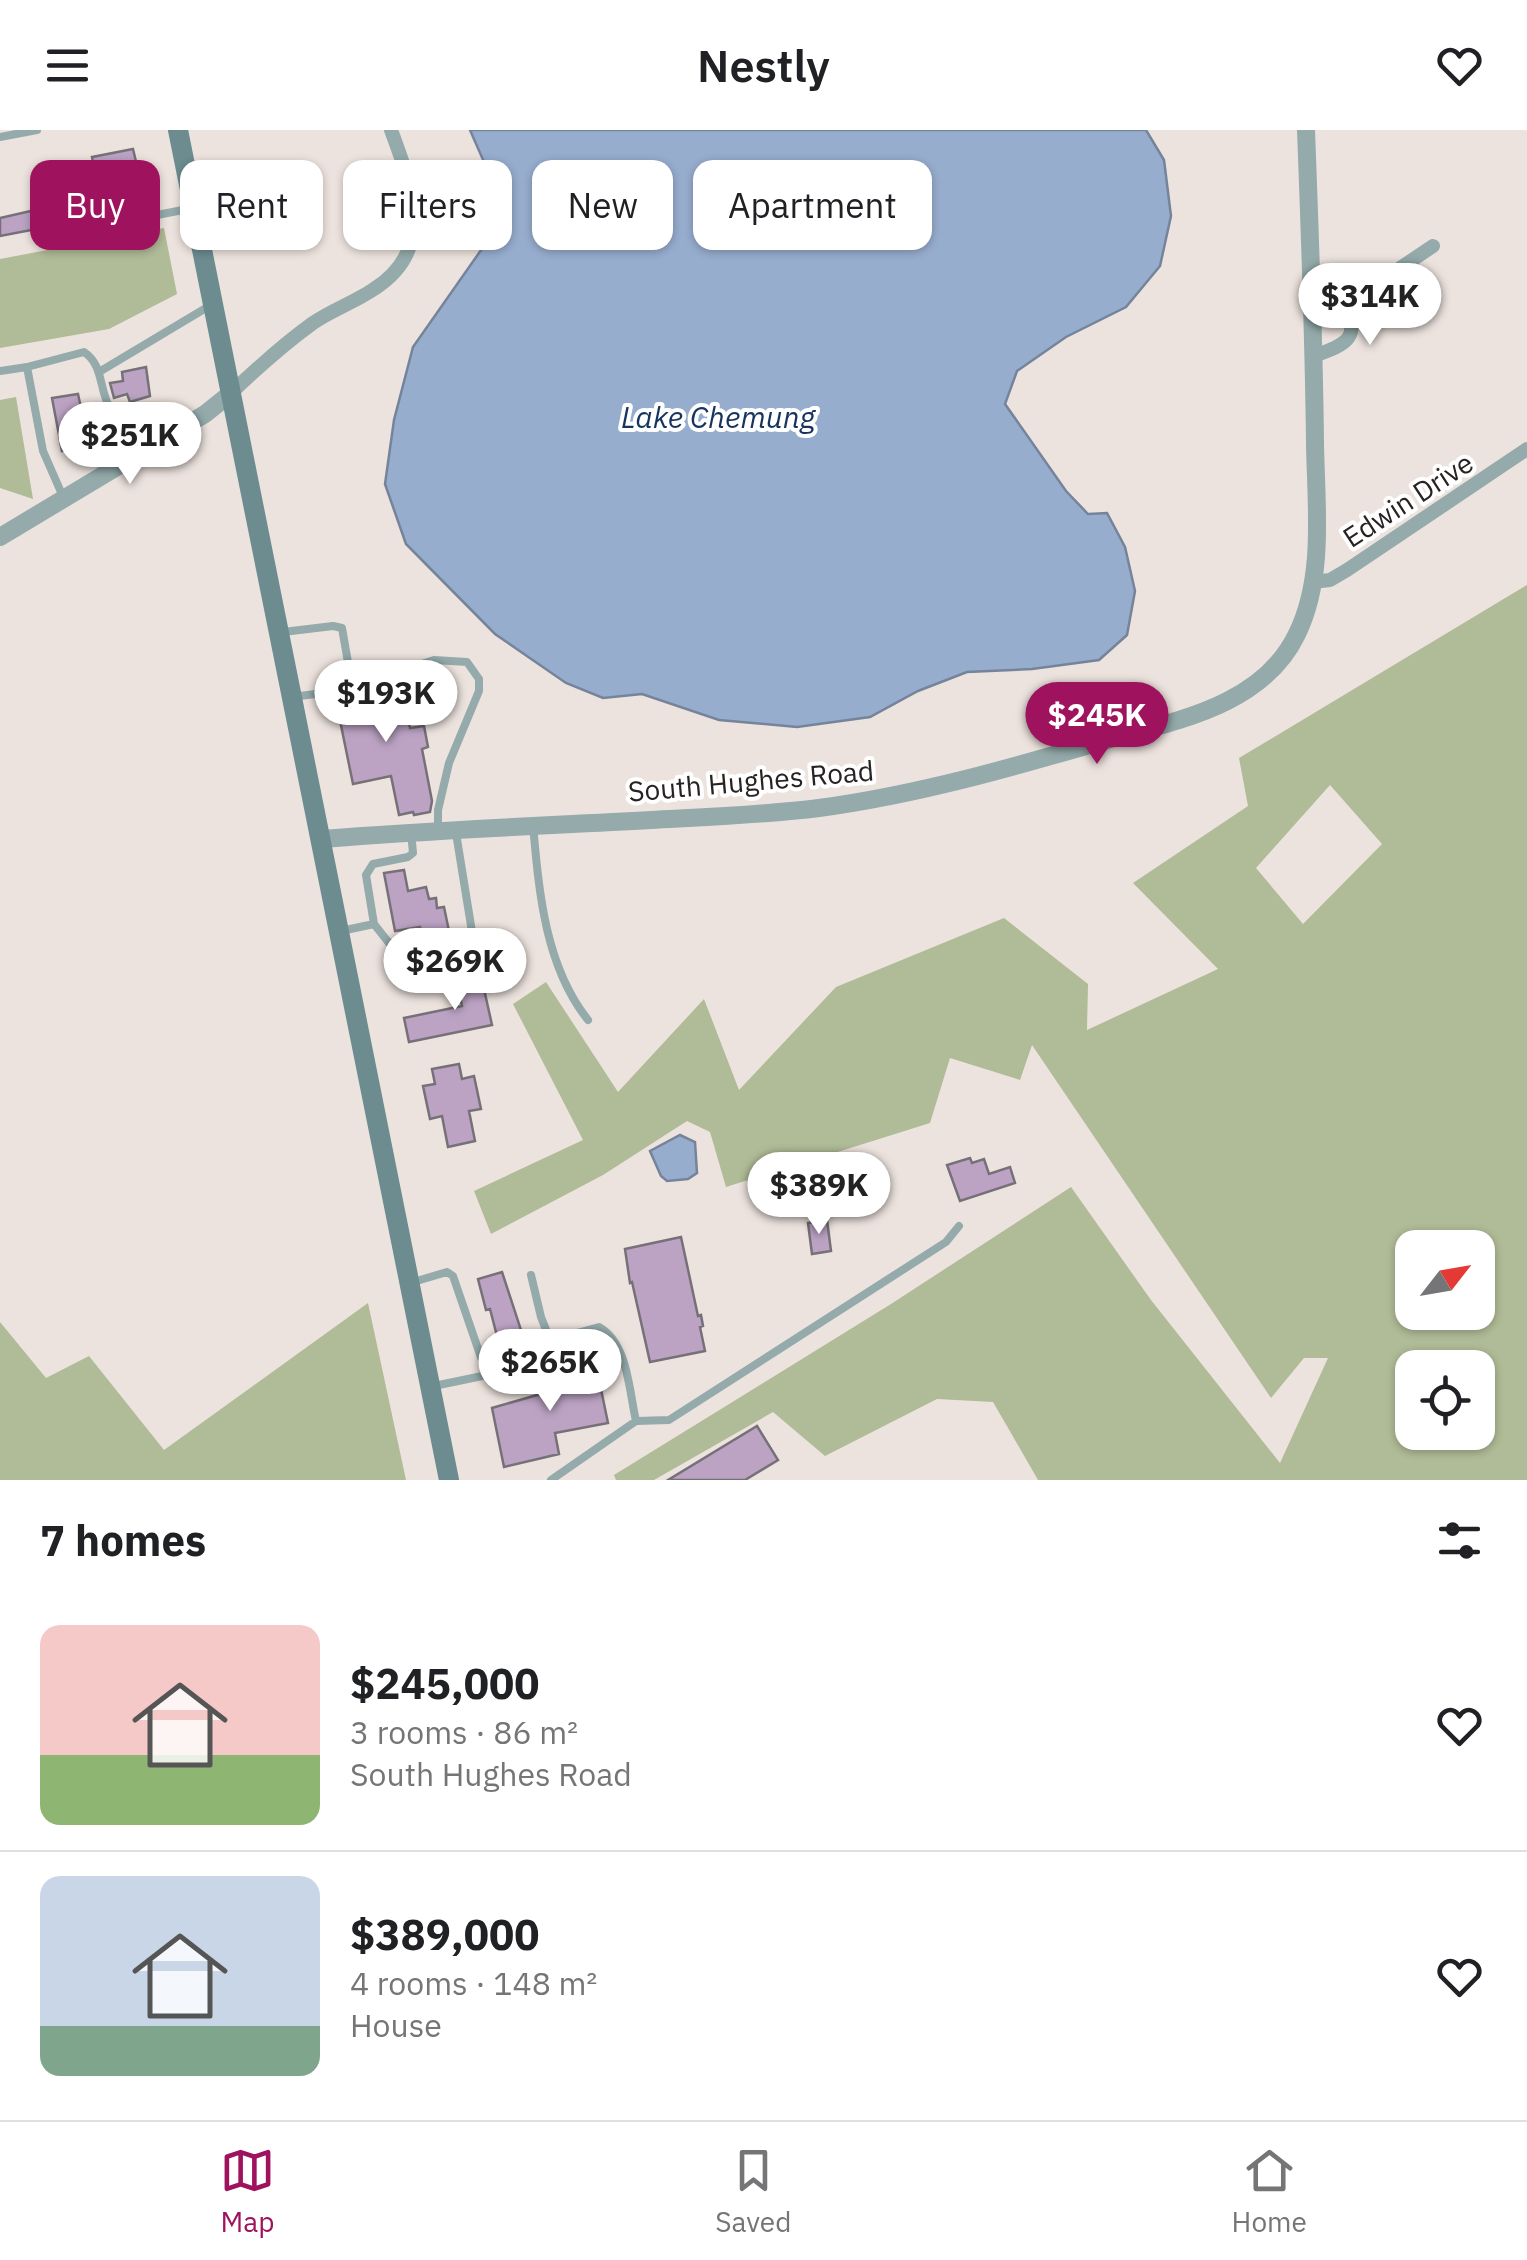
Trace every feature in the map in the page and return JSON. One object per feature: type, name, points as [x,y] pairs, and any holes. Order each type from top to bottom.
[{"type":"main road","points":[[178,130],[184,160]]},
{"type":"main road","points":[[202,250],[449,1480]]},
{"type":"street","points":[[0,537],[205,414],[313,323],[376,288],[406,260],[414,231],[410,183],[390,130]]},
{"type":"street","name":"South Hughes Road","points":[[322,839],[753,814],[881,798],[1184,718],[1246,692],[1276,666],[1298,632],[1312,582],[1316,544],[1314,356],[1306,136]]},
{"type":"street","points":[[1312,310],[1346,301],[1385,281],[1433,246]]},
{"type":"street","points":[[1314,356],[1339,347],[1350,338],[1354,324],[1346,301]]},
{"type":"street","name":"Edwin Drive","points":[[1312,582],[1330,580],[1348,570],[1527,450]]},
{"type":"lane","points":[[0,137],[37,130]]},
{"type":"lane","points":[[1290,130],[1306,136]]},
{"type":"lane","points":[[100,372],[212,304]]},
{"type":"lane","points":[[0,371],[84,352],[100,372],[106,402],[114,414],[129,422],[146,450]]},
{"type":"lane","points":[[27,367],[42,451],[64,499]]},
{"type":"lane","points":[[278,632],[342,628],[349,668],[345,677]]},
{"type":"lane","points":[[292,696],[323,693],[329,681],[345,677],[378,678],[434,660],[466,662],[479,679],[479,692],[446,775],[446,829],[473,938],[467,950],[436,958],[406,942],[389,943],[374,924],[366,874],[372,864],[413,853],[411,832]]},
{"type":"lane","points":[[532,825],[556,962],[572,1001],[588,1020]]},
{"type":"lane","points":[[340,932],[374,924]]},
{"type":"lane","points":[[551,1480],[636,1422],[669,1420],[686,1410],[908,1268],[946,1242],[959,1226]]},
{"type":"lane","points":[[410,1282],[446,1272],[453,1276],[487,1375]]},
{"type":"lane","points":[[531,1275],[552,1345]]},
{"type":"lane","points":[[430,1386],[508,1375],[566,1336],[599,1326],[619,1346],[636,1422]]},
{"type":"green space","points":[[164,228],[177,294],[109,329],[0,348],[0,259],[48,250],[160,250],[160,229]]},
{"type":"green space","points":[[16,397],[33,499],[0,488],[0,400]]},
{"type":"green space","points":[[1527,585],[1527,1480],[1038,1480],[993,1402],[937,1399],[825,1456],[773,1412],[654,1480],[616,1480],[614,1475],[891,1304],[1071,1187],[1151,1300],[1280,1463],[1328,1358],[1304,1358],[1271,1398],[1032,1045],[1020,1080],[950,1058],[930,1123],[726,1187],[710,1132],[687,1121],[603,1175],[491,1234],[474,1191],[583,1140],[513,1004],[546,982],[618,1092],[704,999],[739,1090],[836,987],[1004,918],[1088,984],[1087,1030],[1218,969],[1133,883],[1248,806],[1239,758]],"holes":[[[1330,785],[1382,844],[1303,924],[1256,868]]]},
{"type":"green space","points":[[368,1303],[406,1480],[0,1480],[0,1322],[46,1378],[89,1356],[164,1450]]},
{"type":"water","name":"Lake Chemung","points":[[470,130],[1146,130],[1164,160],[1171,216],[1160,266],[1126,307],[1066,337],[1017,371],[1005,404],[1066,491],[1088,514],[1107,513],[1125,547],[1135,591],[1127,635],[1099,660],[967,672],[918,691],[870,717],[797,727],[719,720],[642,694],[603,698],[566,683],[495,634],[406,544],[385,484],[394,420],[413,347],[481,250],[512,250],[512,160],[483,160]]},
{"type":"water","points":[[680,1135],[695,1142],[697,1173],[688,1179],[667,1181],[650,1151]]},
{"type":"building","points":[[133,149],[136,160],[93,160],[92,157]]},
{"type":"building","points":[[30,211],[30,230],[0,236],[0,218]]},
{"type":"building","points":[[146,367],[150,396],[130,402],[127,394],[114,398],[110,383],[123,381],[122,372]]},
{"type":"building","points":[[78,394],[89,445],[62,451],[52,398]]},
{"type":"building","points":[[400,682],[410,728],[424,726],[428,747],[422,749],[432,801],[430,812],[414,815],[399,815],[391,776],[353,784],[335,696]]},
{"type":"building","points":[[404,870],[408,891],[426,887],[429,899],[436,898],[437,908],[444,907],[450,936],[423,941],[420,927],[395,931],[384,873]]},
{"type":"building","points":[[422,959],[428,985],[406,989],[402,963]]},
{"type":"building","points":[[485,969],[489,988],[484,989],[492,1025],[409,1042],[404,1018],[462,1006],[459,992],[467,991],[464,973]]},
{"type":"building","points":[[459,1064],[462,1079],[474,1076],[481,1109],[469,1111],[475,1141],[448,1147],[442,1116],[430,1119],[423,1086],[435,1084],[432,1069]]},
{"type":"building","points":[[970,1158],[972,1163],[984,1159],[989,1174],[1010,1167],[1015,1183],[960,1201],[947,1165]]},
{"type":"building","points":[[827,1220],[831,1251],[812,1254],[808,1223]]},
{"type":"building","points":[[681,1237],[698,1316],[701,1315],[705,1351],[650,1362],[625,1249]]},
{"type":"building","points":[[502,1272],[521,1330],[497,1336],[478,1279]]},
{"type":"building","points":[[574,1364],[575,1369],[596,1365],[608,1423],[555,1433],[559,1454],[504,1467],[492,1408],[544,1393],[540,1375]]},
{"type":"building","points":[[757,1426],[778,1460],[745,1480],[668,1480]]}]
